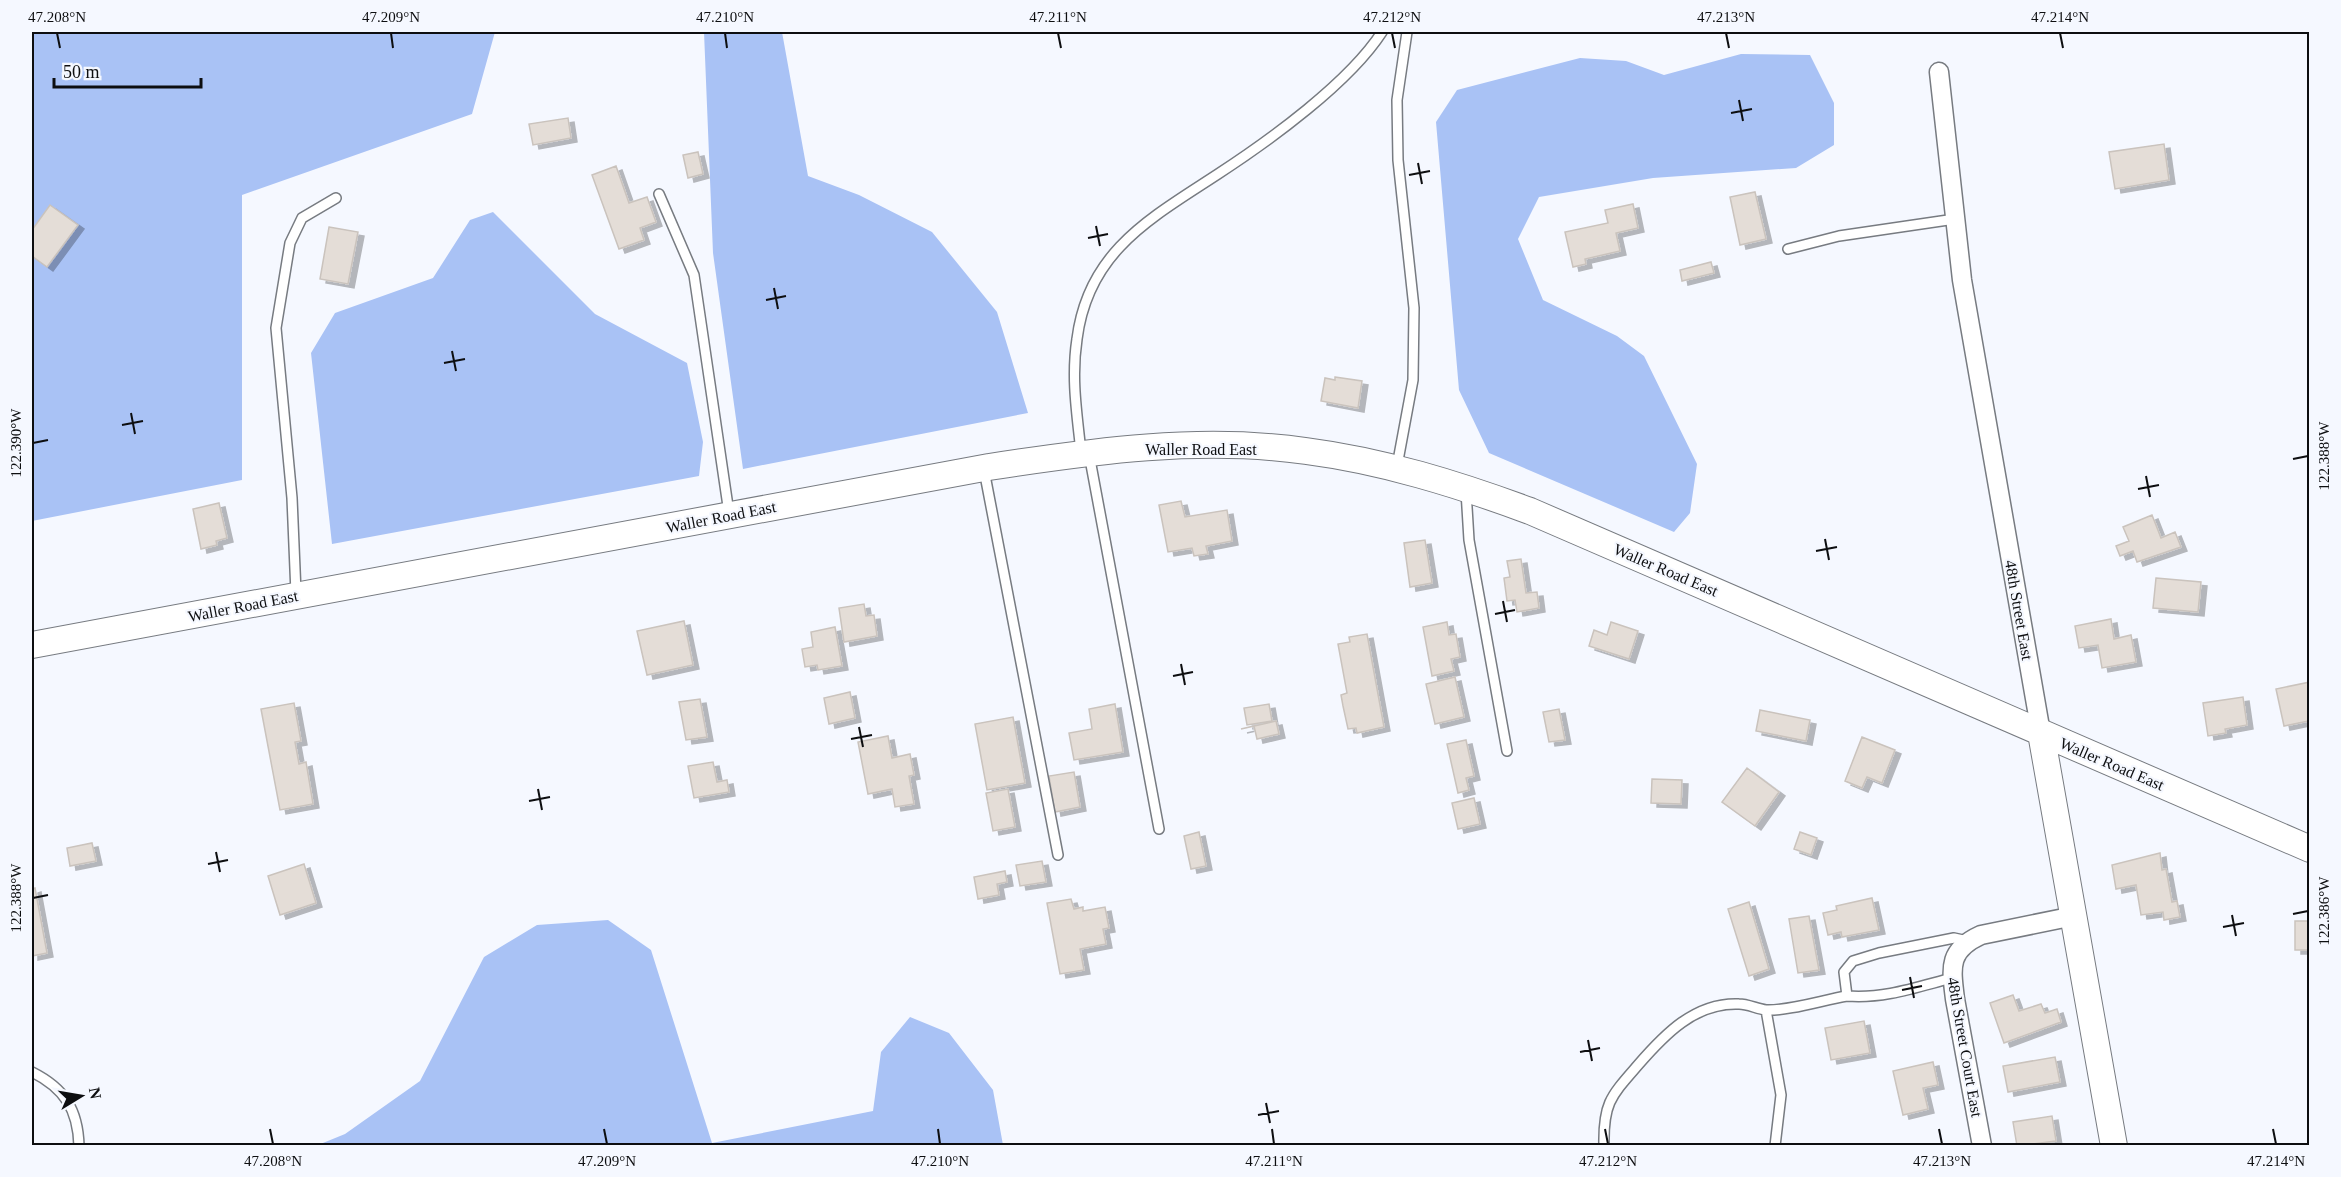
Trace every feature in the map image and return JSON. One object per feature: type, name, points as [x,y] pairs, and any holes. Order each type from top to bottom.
[{"type":"street","name":"48th Street East","points":[[1939,72],[1955,219],[1975,360],[2114,1146]]},
{"type":"street","name":"Waller Road East","points":[[32,645],[983,468],[1085,453],[1216,446],[1304,451],[1396,469],[1466,489],[1530,511],[2310,849]]},
{"type":"street","points":[[1963,945],[1995,930],[2074,916]]},
{"type":"street","name":"48th Street Court East","points":[[1963,945],[1953,960],[1952,978],[1982,1146]]},
{"type":"lane","points":[[1159,829],[1085,453],[1073,376],[1077,337],[1089,294],[1105,263],[1127,237],[1156,213],[1220,173],[1302,114],[1360,58],[1382,32]]},
{"type":"lane","points":[[1396,469],[1413,380],[1414,308],[1398,136],[1397,100],[1407,32]]},
{"type":"lane","points":[[659,194],[694,275],[730,515]]},
{"type":"lane","points":[[296,596],[292,498],[276,328],[290,243],[302,218],[336,198]]},
{"type":"lane","points":[[1788,249],[1839,236],[1955,219]]},
{"type":"lane","points":[[983,468],[1058,855]]},
{"type":"lane","points":[[1466,489],[1469,540],[1508,751]]},
{"type":"lane","points":[[1847,996],[1844,972],[1853,962],[1914,945],[1954,938],[1963,945]]},
{"type":"lane","points":[[1604,1146],[1604,1126],[1609,1098],[1657,1042],[1686,1017],[1709,1009],[1738,1004],[1766,1010],[1847,996],[1886,996],[1952,978]]},
{"type":"lane","points":[[1766,1010],[1781,1095],[1775,1146]]},
{"type":"lane","points":[[32,1072],[61,1092],[70,1104],[79,1146]]},
{"type":"shaded area","points":[[32,32],[495,32],[472,114],[242,195],[242,480],[32,521]]},
{"type":"shaded area","points":[[704,32],[782,32],[808,176],[859,195],[932,232],[997,312],[1028,413],[743,469],[713,253]]},
{"type":"shaded area","points":[[1741,54],[1810,55],[1834,103],[1834,145],[1796,168],[1653,178],[1539,197],[1518,239],[1543,300],[1617,336],[1644,356],[1697,464],[1690,513],[1674,532],[1489,453],[1459,390],[1436,122],[1457,90],[1580,58],[1626,61],[1664,75]]},
{"type":"shaded area","points":[[493,212],[595,314],[687,363],[703,442],[699,476],[332,544],[311,353],[335,313],[433,278],[470,220]]},
{"type":"shaded area","points":[[608,920],[651,950],[712,1143],[873,1111],[881,1052],[910,1017],[949,1033],[993,1090],[1003,1145],[318,1145],[345,1134],[420,1081],[484,957],[537,925]]},
{"type":"building","points":[[568,118],[571,138],[533,145],[529,124]]},
{"type":"building","points":[[2164,144],[2169,180],[2115,189],[2109,152]]},
{"type":"building","points":[[698,152],[703,174],[688,178],[683,155]]},
{"type":"building","points":[[616,166],[629,203],[647,197],[656,222],[640,228],[644,240],[619,249],[592,175]]},
{"type":"building","points":[[1755,192],[1766,239],[1740,245],[1730,197]]},
{"type":"building","points":[[1633,204],[1638,228],[1616,233],[1620,251],[1585,259],[1586,264],[1573,267],[1565,232],[1608,223],[1605,210]]},
{"type":"building","points":[[50,205],[78,225],[47,267],[32,256],[32,230]]},
{"type":"building","points":[[329,227],[358,232],[348,284],[320,279]]},
{"type":"building","points":[[1711,262],[1714,273],[1682,281],[1680,270]]},
{"type":"building","points":[[1335,377],[1362,381],[1358,408],[1321,401],[1325,378],[1335,380]]},
{"type":"building","points":[[1181,501],[1185,517],[1227,510],[1232,541],[1206,546],[1208,554],[1194,556],[1192,548],[1168,552],[1159,505]]},
{"type":"building","points":[[219,503],[227,538],[216,541],[217,545],[201,549],[193,509]]},
{"type":"building","points":[[2152,515],[2161,538],[2175,532],[2181,547],[2137,562],[2133,551],[2120,556],[2116,546],[2129,541],[2123,527]]},
{"type":"building","points":[[1425,540],[1432,583],[1410,587],[1404,543]]},
{"type":"building","points":[[1521,559],[1526,593],[1537,592],[1539,608],[1517,612],[1515,600],[1507,601],[1504,578],[1510,577],[1507,561]]},
{"type":"building","points":[[2156,578],[2201,582],[2198,612],[2153,608]]},
{"type":"building","points":[[864,604],[866,616],[874,615],[877,636],[844,642],[839,608]]},
{"type":"building","points":[[2111,619],[2114,639],[2131,635],[2136,662],[2102,668],[2098,645],[2079,648],[2075,626]]},
{"type":"building","points":[[684,621],[693,665],[647,675],[637,631]]},
{"type":"building","points":[[1447,622],[1449,635],[1456,634],[1460,657],[1451,659],[1454,671],[1432,676],[1423,627]]},
{"type":"building","points":[[1611,622],[1638,631],[1629,659],[1589,646],[1594,630],[1607,635]]},
{"type":"building","points":[[835,627],[842,666],[818,670],[817,665],[805,667],[802,649],[813,647],[811,632]]},
{"type":"building","points":[[1367,634],[1384,727],[1357,733],[1356,728],[1348,729],[1343,706],[1341,695],[1347,693],[1338,644],[1350,642],[1349,637]]},
{"type":"building","points":[[1455,677],[1464,717],[1435,724],[1426,684]]},
{"type":"building","points":[[2310,682],[2310,727],[2308,721],[2284,726],[2276,689]]},
{"type":"building","points":[[850,692],[855,718],[829,724],[824,698]]},
{"type":"building","points":[[2243,697],[2247,725],[2225,729],[2226,733],[2208,736],[2203,703]]},
{"type":"building","points":[[700,699],[707,737],[686,740],[679,702]]},
{"type":"building","points":[[294,703],[301,741],[295,742],[299,764],[306,762],[313,804],[280,810],[261,709]]},
{"type":"building","points":[[1115,704],[1123,752],[1074,760],[1069,733],[1092,729],[1089,709]]},
{"type":"building","points":[[1269,704],[1272,721],[1247,725],[1244,708]]},
{"type":"building","points":[[1559,709],[1565,740],[1549,742],[1543,712]]},
{"type":"building","points":[[1760,710],[1810,720],[1806,741],[1756,731]]},
{"type":"building","points":[[1013,717],[1025,783],[987,790],[975,724]]},
{"type":"building","points":[[1276,721],[1279,734],[1257,739],[1254,726]]},
{"type":"building","points":[[888,736],[892,758],[910,754],[914,775],[909,776],[914,804],[895,807],[892,789],[868,794],[858,742]]},
{"type":"building","points":[[1862,737],[1895,750],[1882,783],[1867,777],[1862,788],[1845,781]]},
{"type":"building","points":[[1466,740],[1474,776],[1466,778],[1469,790],[1458,793],[1447,744]]},
{"type":"building","points":[[713,762],[717,782],[727,780],[729,792],[694,798],[688,766]]},
{"type":"building","points":[[1747,768],[1779,792],[1755,826],[1722,802]]},
{"type":"building","points":[[1074,772],[1080,807],[1055,812],[1049,776]]},
{"type":"building","points":[[1652,779],[1682,780],[1681,804],[1651,803]]},
{"type":"building","points":[[1008,789],[1015,827],[993,831],[986,793]]},
{"type":"building","points":[[1474,798],[1480,824],[1458,829],[1452,803]]},
{"type":"building","points":[[1199,832],[1206,866],[1191,869],[1184,836]]},
{"type":"building","points":[[1800,832],[1817,838],[1811,855],[1794,849]]},
{"type":"building","points":[[92,843],[96,861],[70,866],[67,848]]},
{"type":"building","points":[[2160,853],[2162,870],[2166,869],[2172,902],[2177,901],[2180,917],[2164,920],[2163,912],[2141,915],[2136,885],[2116,889],[2112,865]]},
{"type":"building","points":[[1042,861],[1046,882],[1020,886],[1016,865]]},
{"type":"building","points":[[304,864],[316,903],[280,915],[268,876]]},
{"type":"building","points":[[1005,871],[1007,882],[997,884],[999,895],[978,899],[974,877]]},
{"type":"building","points":[[35,888],[47,953],[32,956],[32,889]]},
{"type":"building","points":[[1872,898],[1879,930],[1842,937],[1841,932],[1828,935],[1823,913],[1837,910],[1836,906]]},
{"type":"building","points":[[1071,899],[1074,909],[1083,907],[1083,911],[1105,907],[1109,928],[1103,929],[1106,944],[1080,949],[1084,970],[1060,974],[1047,903]]},
{"type":"building","points":[[1749,902],[1769,969],[1749,976],[1728,909]]},
{"type":"building","points":[[1809,916],[1819,970],[1798,973],[1789,919]]},
{"type":"building","points":[[2295,921],[2310,921],[2310,950],[2295,950]]},
{"type":"building","points":[[2013,995],[2019,1011],[2041,1004],[2045,1013],[2057,1009],[2061,1022],[2004,1043],[1990,1003]]},
{"type":"building","points":[[1864,1021],[1870,1053],[1831,1060],[1825,1028]]},
{"type":"building","points":[[2055,1057],[2060,1082],[2008,1092],[2003,1066]]},
{"type":"building","points":[[1933,1062],[1938,1085],[1923,1088],[1928,1109],[1903,1115],[1893,1071]]},
{"type":"building","points":[[2052,1116],[2056,1141],[2017,1146],[2013,1122]]}]
